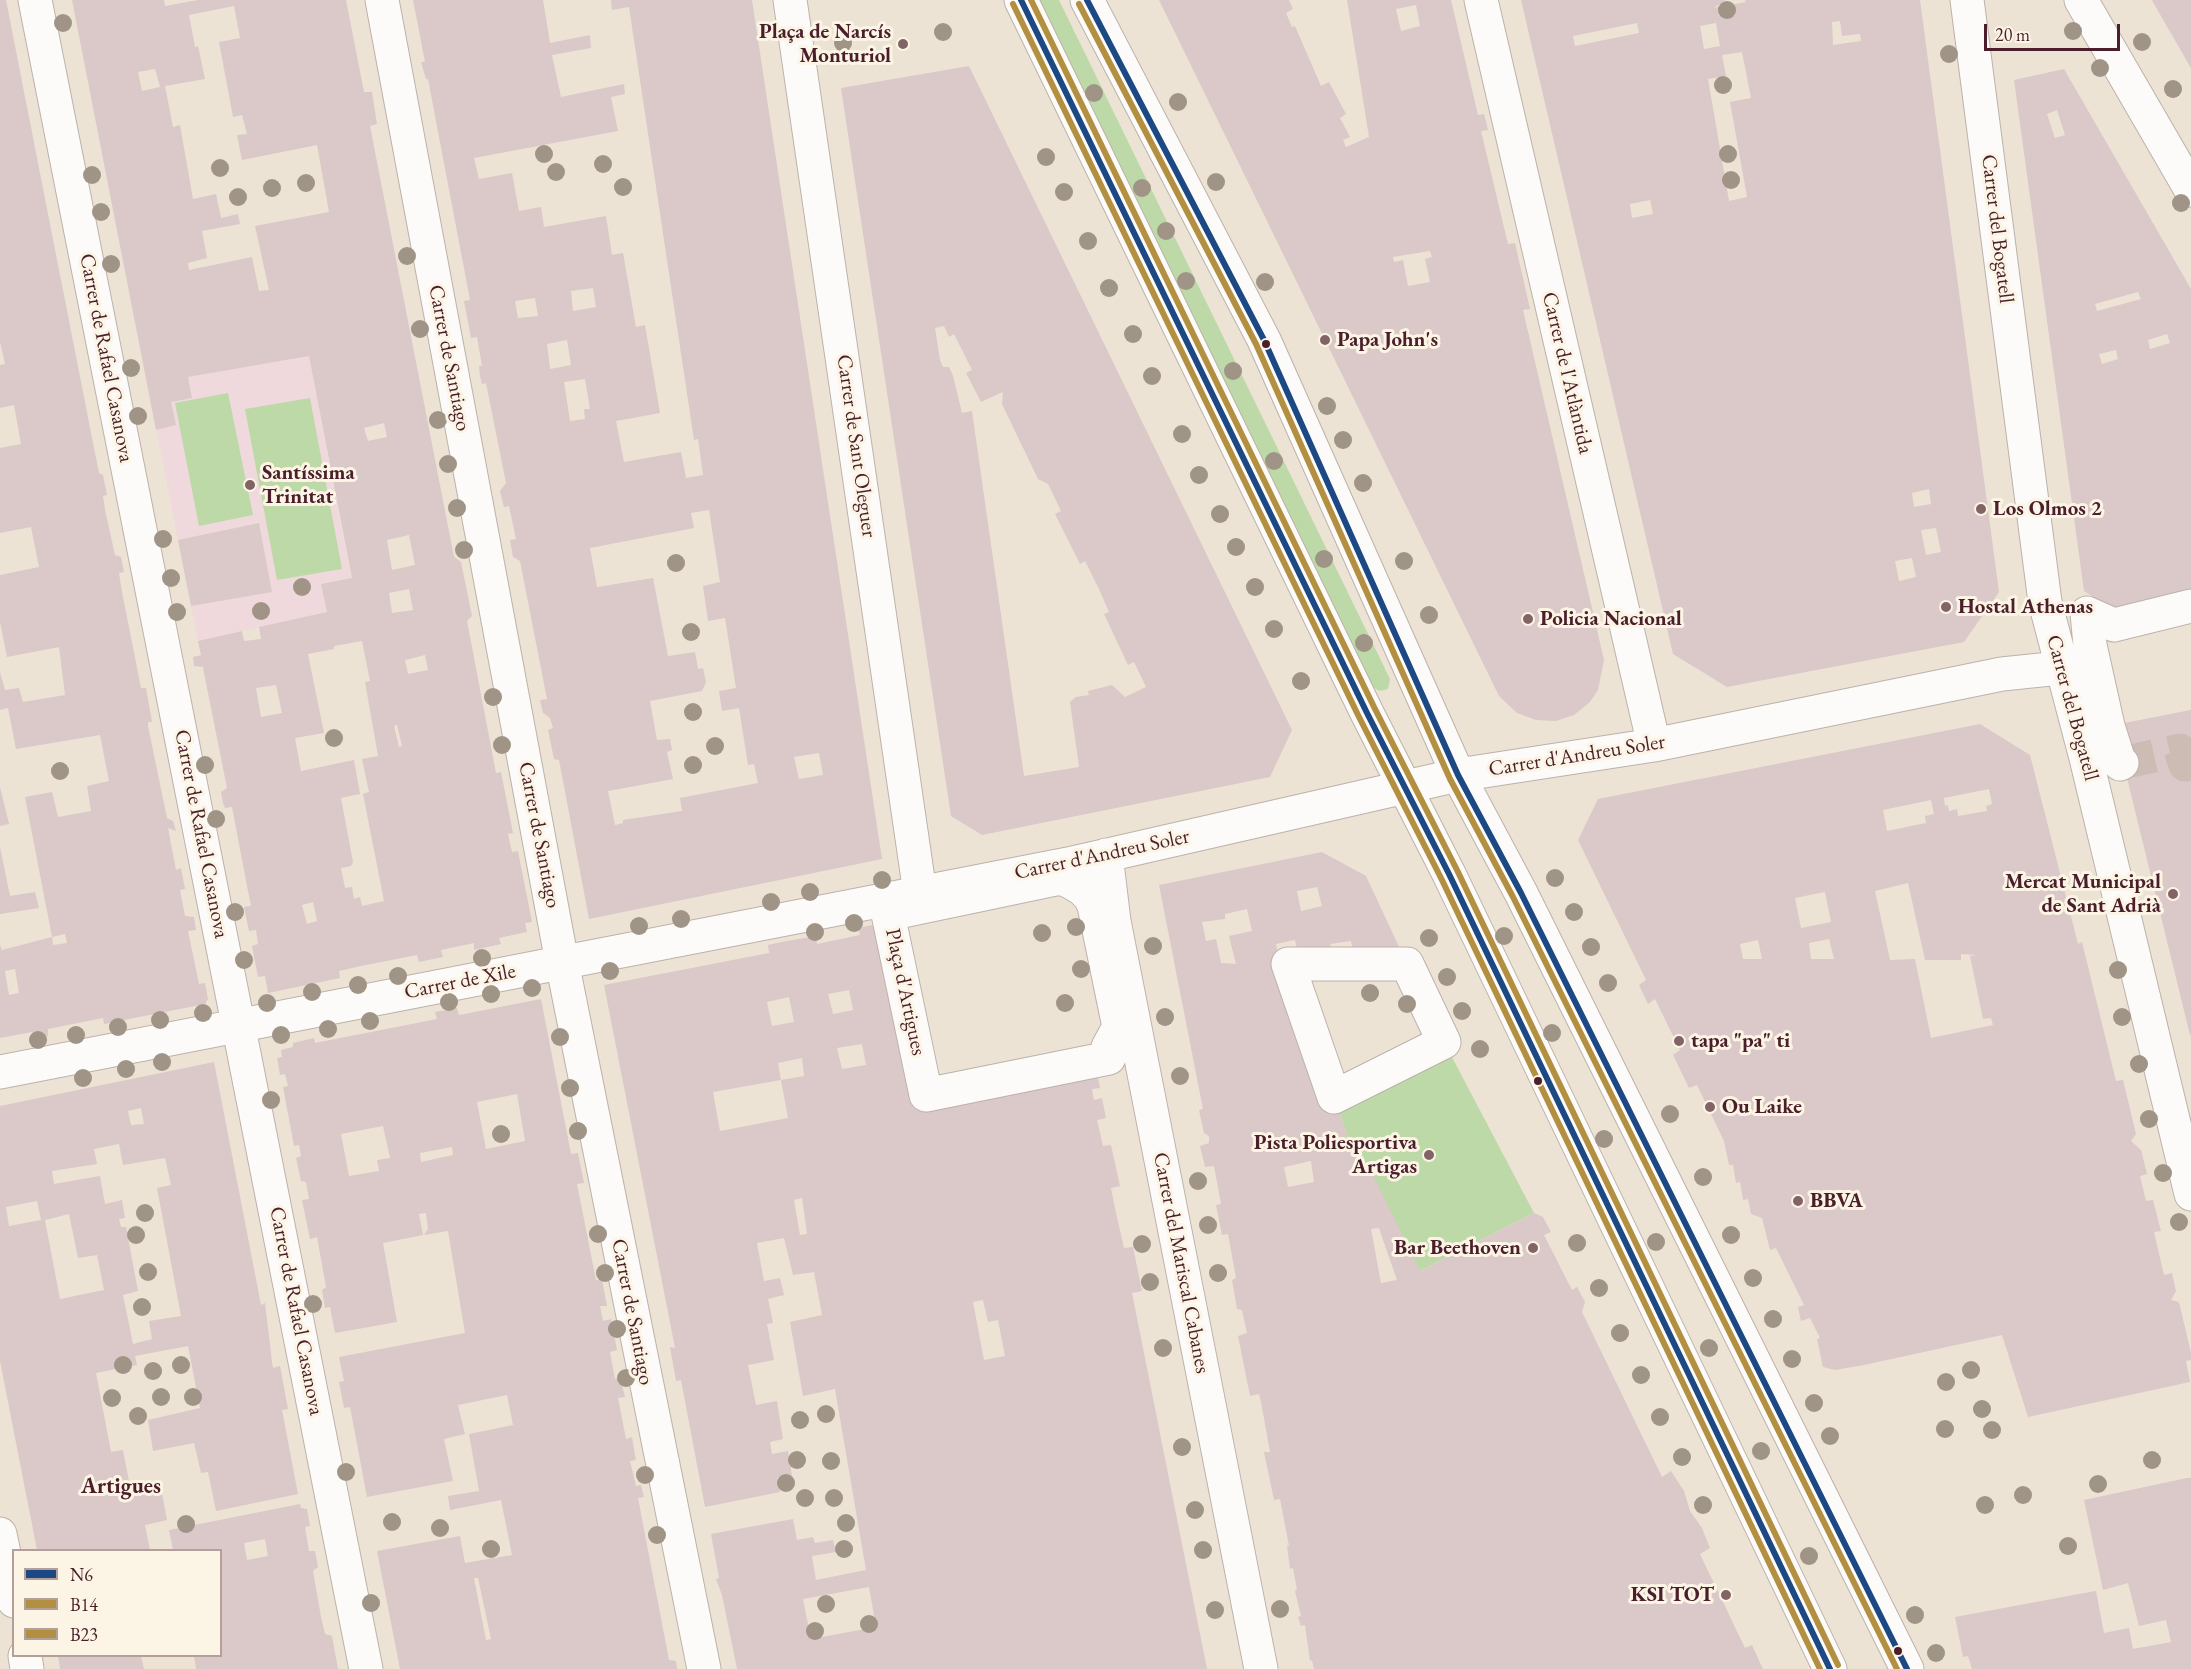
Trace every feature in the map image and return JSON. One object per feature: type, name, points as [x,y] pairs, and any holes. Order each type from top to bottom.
[{"type":"street","name":"Carrer de Rafael Casanova","points":[[35,0],[366,1669]]},
{"type":"street","name":"Carrer de Santiago","points":[[382,0],[562,962],[704,1669]]},
{"type":"street","name":"Carrer de Sant Oleguer","points":[[790,0],[920,892]]},
{"type":"street","points":[[1021,0],[1367,713],[1406,786],[1830,1669]]},
{"type":"street","points":[[1087,0],[1264,340],[1458,775],[1521,893],[1907,1669]]},
{"type":"street","name":"Carrer de l'Atlàntida","points":[[1481,0],[1654,745]]},
{"type":"street","name":"Carrer del Bogatell","points":[[1967,0],[2045,602],[2060,668],[2178,1088],[2191,1194]]},
{"type":"street","points":[[2080,0],[2191,190]]},
{"type":"street","points":[[2122,763],[2120,764],[2108,726],[2090,645],[2087,613],[2114,625],[2191,606]]},
{"type":"street","points":[[2090,645],[2191,626]]},
{"type":"street","name":"Carrer d'Andreu Soler","points":[[920,892],[1106,855],[1458,775],[1654,745],[2002,674],[2060,668]]},
{"type":"street","name":"Carrer del Mariscal Cabanes","points":[[1106,855],[1114,921],[1261,1669]]},
{"type":"street","name":"Plaça d'Artigues","points":[[1055,879],[1065,879],[1082,889],[1090,897],[1094,906],[1119,1027],[1108,1047],[1109,1058],[926,1095],[888,914],[1055,879]]},
{"type":"street","name":"Carrer de Xile","points":[[0,1072],[920,892]]},
{"type":"street","points":[[1288,964],[1407,964],[1444,1042],[1334,1098],[1288,964]]},
{"type":"street","points":[[0,1534],[12,1591]]},
{"type":"shaded area","name":"Santíssima Trinitat","points":[[309,356],[351,578],[321,584],[327,612],[198,641],[147,384]]},
{"type":"green space","points":[[1037,0],[1059,0],[1390,679],[1388,689],[1380,691],[1372,687]]},
{"type":"green space","points":[[228,393],[253,515],[199,526],[175,403]]},
{"type":"green space","points":[[310,398],[342,569],[277,580],[245,409]]},
{"type":"green space","name":"Pista Poliesportiva Artigas","points":[[1444,1042],[1534,1213],[1398,1282],[1334,1097]]},
{"type":"building","points":[[0,0],[6,0],[99,473],[103,475],[107,495],[103,496],[105,510],[115,555],[121,557],[124,572],[119,573],[141,688],[146,688],[152,722],[148,722],[148,726],[167,818],[173,821],[176,831],[168,828],[176,870],[181,868],[185,889],[180,890],[185,916],[194,917],[196,930],[188,931],[199,984],[205,983],[208,999],[205,1004],[104,1024],[103,1018],[48,1029],[48,1036],[37,1038],[32,1032],[0,1038],[0,945],[2,950],[52,937],[25,797],[52,792],[58,817],[91,811],[87,786],[109,781],[100,735],[16,749],[8,708],[0,710],[0,672],[5,690],[19,688],[23,702],[65,695],[59,647],[7,657],[0,622],[0,575],[39,567],[31,527],[0,533],[0,448],[21,444],[14,405],[0,408],[0,365],[5,364],[0,342]],"holes":[[[65,934],[67,943],[53,945],[52,937]],[[15,969],[19,993],[9,995],[5,971]]]},
{"type":"building","points":[[72,0],[164,0],[165,6],[198,0],[346,0],[364,92],[372,92],[377,124],[370,126],[454,557],[461,562],[472,616],[467,621],[496,773],[501,772],[513,833],[508,834],[512,852],[518,851],[532,922],[525,923],[527,932],[499,938],[501,944],[474,950],[474,943],[441,950],[443,957],[419,962],[417,955],[361,966],[339,971],[340,978],[268,993],[265,976],[258,977],[252,946],[258,944],[256,930],[249,931],[244,907],[251,906],[232,807],[225,808],[223,803],[221,792],[227,788],[203,667],[194,666],[193,657],[201,655],[198,641],[242,631],[244,641],[261,639],[259,627],[327,612],[321,584],[352,578],[309,356],[188,377],[192,398],[171,402],[176,425],[156,430]],"holes":[[[234,6],[240,38],[219,42],[233,117],[242,115],[247,134],[237,135],[242,160],[317,145],[329,212],[255,226],[269,290],[259,291],[252,257],[189,270],[188,263],[207,258],[202,231],[240,224],[238,214],[221,218],[216,194],[193,199],[180,125],[173,127],[165,86],[205,79],[198,46],[195,47],[189,15]],[[155,69],[160,87],[142,91],[138,72]],[[384,423],[387,437],[368,441],[364,428]],[[409,535],[415,565],[392,570],[387,540]],[[409,589],[413,610],[392,613],[389,593]],[[362,641],[370,681],[365,682],[378,756],[362,759],[369,792],[363,794],[384,901],[362,906],[360,897],[354,899],[352,887],[345,888],[341,868],[351,866],[353,862],[341,798],[360,794],[354,760],[301,771],[295,738],[324,733],[308,654]],[[425,655],[428,670],[408,674],[405,660]],[[276,685],[282,713],[261,717],[256,688]],[[397,725],[402,746],[399,747],[394,726]],[[313,902],[317,921],[307,924],[302,905]]]},
{"type":"building","points":[[413,0],[543,0],[550,43],[590,35],[591,48],[552,55],[561,97],[624,84],[625,94],[611,97],[618,131],[474,158],[479,179],[512,173],[519,211],[541,207],[544,227],[606,216],[612,255],[623,253],[636,327],[645,325],[660,413],[616,421],[624,462],[681,452],[686,478],[703,475],[698,439],[694,440],[629,7],[612,10],[611,0],[752,0],[882,859],[589,919],[559,760],[554,759],[548,730],[553,728],[550,718],[543,713],[540,700],[547,699],[520,561],[513,557],[510,540],[516,539],[509,506],[504,507],[500,491],[506,483],[486,383],[482,384],[480,376],[479,366],[482,366],[477,337],[471,338],[464,301],[470,300],[428,79],[426,79],[421,62],[425,62]],"holes":[[[593,288],[596,307],[573,311],[571,291]],[[535,298],[538,316],[518,318],[515,301]],[[567,340],[571,365],[550,369],[547,344]],[[585,379],[590,409],[584,409],[585,419],[570,421],[564,382]],[[709,510],[720,582],[703,586],[708,621],[725,618],[736,688],[719,691],[722,711],[739,708],[748,765],[754,764],[758,783],[680,798],[682,811],[623,820],[623,823],[615,825],[608,791],[673,779],[667,752],[672,750],[670,739],[657,740],[650,701],[702,691],[706,682],[703,668],[698,669],[695,652],[668,656],[653,578],[597,587],[590,548],[694,528],[691,513]],[[819,753],[823,775],[799,779],[794,757]]]},
{"type":"building","points":[[1159,0],[1289,0],[1293,9],[1286,13],[1292,27],[1295,26],[1321,86],[1329,82],[1346,114],[1340,118],[1350,137],[1343,140],[1346,147],[1369,137],[1347,0],[1451,0],[1478,115],[1484,114],[1488,130],[1481,131],[1508,244],[1515,243],[1530,309],[1523,310],[1604,660],[1598,690],[1590,702],[1574,715],[1556,721],[1536,720],[1517,713],[1499,696]],"holes":[[[1416,5],[1420,26],[1401,31],[1396,9]],[[1430,251],[1432,257],[1425,259],[1430,282],[1408,286],[1403,260],[1394,262],[1393,257]]]},
{"type":"building","points":[[1521,0],[1726,0],[1714,8],[1746,2],[1745,0],[1920,0],[1999,592],[1964,642],[1727,687],[1673,654]],"holes":[[[1840,21],[1842,36],[1860,34],[1861,41],[1833,45],[1832,22]],[[1637,23],[1639,33],[1575,46],[1573,36]],[[1716,23],[1720,46],[1704,49],[1700,26]],[[1742,52],[1751,98],[1730,102],[1747,197],[1729,201],[1708,79],[1726,76],[1722,55]],[[1650,200],[1653,214],[1632,218],[1630,204]],[[1929,489],[1931,504],[1914,507],[1912,493]],[[1936,528],[1941,552],[1926,555],[1921,530]],[[1912,558],[1916,577],[1899,581],[1895,561]]]},
{"type":"building","points":[[2152,0],[2191,0],[2191,68],[2154,4]]},
{"type":"building","points":[[969,66],[1292,730],[1270,777],[982,835],[951,816],[841,88]],"holes":[[[944,326],[949,337],[954,334],[972,370],[966,373],[981,402],[1003,392],[1002,404],[1038,479],[1048,484],[1050,488],[1061,511],[1055,514],[1080,564],[1085,561],[1099,589],[1109,612],[1104,614],[1128,665],[1134,662],[1146,687],[1125,697],[1112,685],[1088,691],[1089,695],[1076,697],[1070,702],[1079,767],[1024,776],[972,411],[962,413],[953,376],[949,367],[943,367],[940,360],[935,328]]]},
{"type":"building","points":[[2064,69],[2191,289],[2191,596],[2112,610],[2084,591],[2014,80]],"holes":[[[2057,110],[2065,135],[2055,138],[2047,114]],[[2138,292],[2141,299],[2097,311],[2095,304]],[[2167,334],[2170,343],[2150,349],[2148,340]],[[2116,350],[2118,359],[2102,364],[2099,354]]]},
{"type":"building","points":[[259,523],[272,592],[191,606],[178,540]]},
{"type":"building","name":"Mercat Municipal de Sant Adrià","points":[[2191,710],[2191,1035],[2190,1035],[2114,725]]},
{"type":"building","points":[[1980,724],[2030,755],[2078,944],[2082,942],[2116,1081],[2123,1080],[2136,1134],[2131,1141],[2141,1150],[2147,1174],[2140,1176],[2146,1201],[2153,1200],[2161,1231],[2154,1232],[2164,1275],[2172,1273],[2176,1291],[2171,1300],[2179,1302],[2191,1353],[2191,1360],[2186,1361],[2190,1382],[2028,1417],[2002,1335],[1864,1365],[1835,1370],[1823,1367],[1817,1339],[1820,1338],[1810,1318],[1801,1321],[1798,1307],[1804,1305],[1776,1248],[1770,1250],[1762,1218],[1751,1214],[1748,1199],[1743,1200],[1740,1182],[1736,1183],[1733,1165],[1729,1165],[1724,1141],[1697,1085],[1689,1088],[1673,1055],[1680,1050],[1655,999],[1648,1004],[1639,985],[1646,980],[1578,840],[1598,799]],"holes":[[[1989,789],[1992,804],[1986,806],[1987,811],[1958,816],[1957,809],[1949,811],[1948,805],[1945,806],[1944,798]],[[1931,800],[1934,814],[1925,816],[1926,823],[1887,831],[1883,810]],[[1908,883],[1925,960],[1961,960],[1961,954],[1977,955],[1970,956],[1983,1019],[1991,1018],[1993,1025],[1931,1038],[1915,959],[1890,960],[1875,891]],[[1825,892],[1831,922],[1801,928],[1795,898]],[[1829,939],[1834,959],[1811,959],[1809,943]],[[1758,940],[1762,959],[1743,959],[1740,944]]]},
{"type":"building","points":[[0,787],[9,824],[0,826]]},
{"type":"building","points":[[0,847],[10,896],[35,892],[39,908],[0,914]]},
{"type":"building","points":[[1322,852],[1366,876],[1407,964],[1355,963],[1351,941],[1330,944],[1335,964],[1300,963],[1295,940],[1276,944],[1279,962],[1287,962],[1360,1172],[1369,1167],[1420,1271],[1534,1213],[1543,1217],[1551,1232],[1544,1235],[1572,1290],[1577,1287],[1585,1302],[1582,1312],[1662,1477],[1671,1471],[1684,1491],[1690,1511],[1702,1528],[1710,1548],[1700,1554],[1745,1648],[1752,1645],[1763,1669],[1314,1669],[1312,1660],[1310,1661],[1305,1625],[1301,1626],[1298,1617],[1301,1616],[1295,1591],[1297,1590],[1293,1568],[1290,1569],[1287,1545],[1289,1546],[1280,1499],[1274,1500],[1264,1452],[1270,1452],[1261,1402],[1259,1394],[1250,1396],[1238,1336],[1247,1333],[1242,1310],[1237,1309],[1232,1280],[1236,1278],[1228,1234],[1222,1235],[1216,1205],[1221,1204],[1214,1166],[1205,1167],[1200,1146],[1209,1143],[1209,1136],[1204,1133],[1199,1110],[1203,1109],[1159,885]],"holes":[[[1317,887],[1322,906],[1301,911],[1297,891]],[[1247,909],[1252,931],[1229,936],[1236,964],[1221,963],[1216,939],[1206,941],[1202,922],[1225,919],[1225,914]],[[1311,1161],[1314,1182],[1288,1187],[1284,1167]],[[1379,1228],[1397,1280],[1381,1283],[1371,1229]]]},
{"type":"building","points":[[887,922],[936,1081],[1095,1064],[1100,1088],[1092,1089],[1094,1100],[1102,1098],[1106,1118],[1097,1120],[1103,1146],[1111,1145],[1120,1186],[1111,1188],[1116,1213],[1124,1248],[1133,1247],[1142,1291],[1132,1293],[1207,1669],[737,1669],[722,1595],[716,1579],[719,1578],[711,1534],[793,1519],[797,1540],[813,1537],[815,1543],[833,1540],[836,1552],[812,1556],[816,1580],[866,1570],[835,1389],[803,1396],[790,1322],[822,1315],[814,1272],[793,1275],[784,1238],[757,1243],[764,1281],[780,1278],[784,1295],[768,1299],[773,1323],[767,1324],[774,1360],[748,1365],[756,1405],[777,1401],[783,1439],[770,1442],[772,1454],[788,1451],[792,1476],[777,1478],[780,1492],[705,1507],[681,1380],[676,1381],[670,1347],[675,1348],[604,985],[769,953],[768,945],[787,941],[816,936],[817,944],[860,935],[858,928]],"holes":[[[849,990],[853,1010],[833,1014],[828,994]],[[789,997],[794,1022],[772,1026],[767,1002]],[[862,1044],[866,1065],[842,1069],[837,1048]],[[802,1058],[804,1076],[781,1080],[778,1063]],[[781,1080],[788,1118],[720,1131],[713,1092]],[[802,1198],[807,1234],[800,1235],[794,1200]],[[983,1300],[988,1322],[998,1320],[1005,1356],[984,1360],[973,1302]],[[869,1587],[876,1627],[811,1639],[803,1599]]]},
{"type":"building","points":[[541,999],[571,1154],[578,1153],[584,1183],[577,1184],[596,1280],[602,1280],[607,1306],[600,1306],[603,1321],[611,1319],[617,1350],[610,1352],[615,1379],[620,1377],[625,1397],[618,1398],[626,1439],[632,1437],[636,1460],[630,1461],[636,1486],[641,1485],[644,1497],[638,1498],[669,1660],[676,1661],[677,1669],[400,1669],[377,1551],[460,1536],[465,1563],[512,1555],[501,1500],[450,1510],[448,1496],[479,1491],[469,1434],[513,1425],[507,1395],[458,1405],[465,1434],[444,1439],[453,1481],[367,1497],[350,1407],[344,1408],[339,1382],[344,1381],[339,1357],[465,1333],[448,1231],[424,1235],[428,1229],[426,1213],[419,1214],[423,1235],[383,1243],[397,1322],[335,1333],[330,1307],[325,1308],[322,1290],[326,1287],[317,1237],[310,1239],[302,1200],[309,1199],[306,1182],[301,1181],[296,1158],[301,1156],[299,1145],[294,1146],[283,1087],[288,1086],[285,1074],[280,1075],[277,1058],[282,1057],[281,1050],[293,1047],[293,1043],[314,1038],[315,1043],[437,1019],[435,1012],[457,1008],[459,1015]],"holes":[[[517,1094],[525,1141],[486,1149],[477,1102]],[[383,1126],[390,1158],[377,1160],[379,1171],[349,1176],[341,1134]],[[452,1147],[453,1155],[421,1162],[420,1153]],[[474,1578],[478,1578],[491,1639],[486,1640]]]},
{"type":"building","points":[[214,1062],[261,1305],[265,1303],[273,1368],[280,1366],[288,1409],[282,1410],[298,1494],[216,1511],[208,1472],[201,1473],[194,1443],[153,1451],[148,1420],[200,1408],[188,1346],[135,1356],[137,1365],[96,1373],[111,1452],[123,1450],[130,1487],[160,1482],[167,1520],[145,1525],[150,1549],[37,1549],[0,1361],[0,1106]],"holes":[[[141,1108],[144,1124],[131,1125],[128,1111]],[[119,1144],[123,1165],[165,1158],[171,1185],[157,1188],[181,1316],[149,1321],[152,1339],[133,1344],[123,1295],[138,1291],[126,1227],[121,1227],[119,1219],[125,1218],[122,1200],[105,1204],[100,1176],[54,1184],[52,1171],[97,1164],[94,1149]],[[37,1201],[41,1220],[9,1226],[6,1207]],[[69,1214],[78,1258],[97,1255],[104,1290],[60,1299],[45,1220]]]},
{"type":"building","points":[[2191,1478],[2191,1669],[1972,1669],[1968,1656],[1963,1657],[1955,1617],[2096,1591],[2104,1633],[2129,1628],[2133,1649],[2171,1642],[2166,1620],[2139,1626],[2128,1583],[2103,1590],[2084,1500]]},
{"type":"building","points":[[300,1504],[301,1508],[307,1509],[310,1526],[305,1527],[309,1551],[315,1551],[318,1567],[313,1571],[321,1617],[325,1634],[332,1636],[338,1669],[196,1669],[194,1657],[222,1657],[222,1549],[173,1549],[169,1530]],"holes":[[[265,1539],[268,1556],[247,1560],[244,1543]]]},
{"type":"building","points":[[58,1657],[141,1657],[144,1669],[60,1669]]},
{"type":"tunnel","points":[[2122,763],[2180,750],[2185,765],[2191,762]]},
{"type":"transit line","name":"N6","points":[[1021,0],[1367,713],[1449,874],[1830,1669]]},
{"type":"transit line","name":"B23","points":[[1031,0],[1375,709],[1457,870],[1838,1665]]},
{"type":"transit line","name":"N6","points":[[1087,0],[1264,340],[1458,775],[1521,893],[1907,1669]]},
{"type":"transit line","name":"B14","points":[[1013,4],[1359,717],[1441,878],[1820,1669]]},
{"type":"transit line","name":"B14","points":[[1079,4],[1256,344],[1450,779],[1513,897],[1897,1669]]},
{"type":"place","name":"Plaça de Narcís Monturiol","points":[[903,44]]},
{"type":"place","name":"Papa John's","points":[[1325,340]]},
{"type":"place","name":"Santíssima Trinitat","points":[[250,485]]},
{"type":"place","name":"Los Olmos 2","points":[[1981,509]]},
{"type":"place","name":"Hostal Athenas","points":[[1946,607]]},
{"type":"place","name":"Policia Nacional","points":[[1528,619]]},
{"type":"place","name":"Mercat Municipal de Sant Adrià","points":[[2173,894]]},
{"type":"place","name":"tapa \"pa\" ti","points":[[1679,1041]]},
{"type":"place","name":"Ou Laike","points":[[1710,1107]]},
{"type":"place","name":"Pista Poliesportiva Artigas","points":[[1429,1155]]},
{"type":"place","name":"BBVA","points":[[1798,1201]]},
{"type":"place","name":"Bar Beethoven","points":[[1533,1248]]},
{"type":"place","name":"KSI TOT","points":[[1726,1595]]},
{"type":"district","name":"Artigues","points":[[121,1487]]}]
